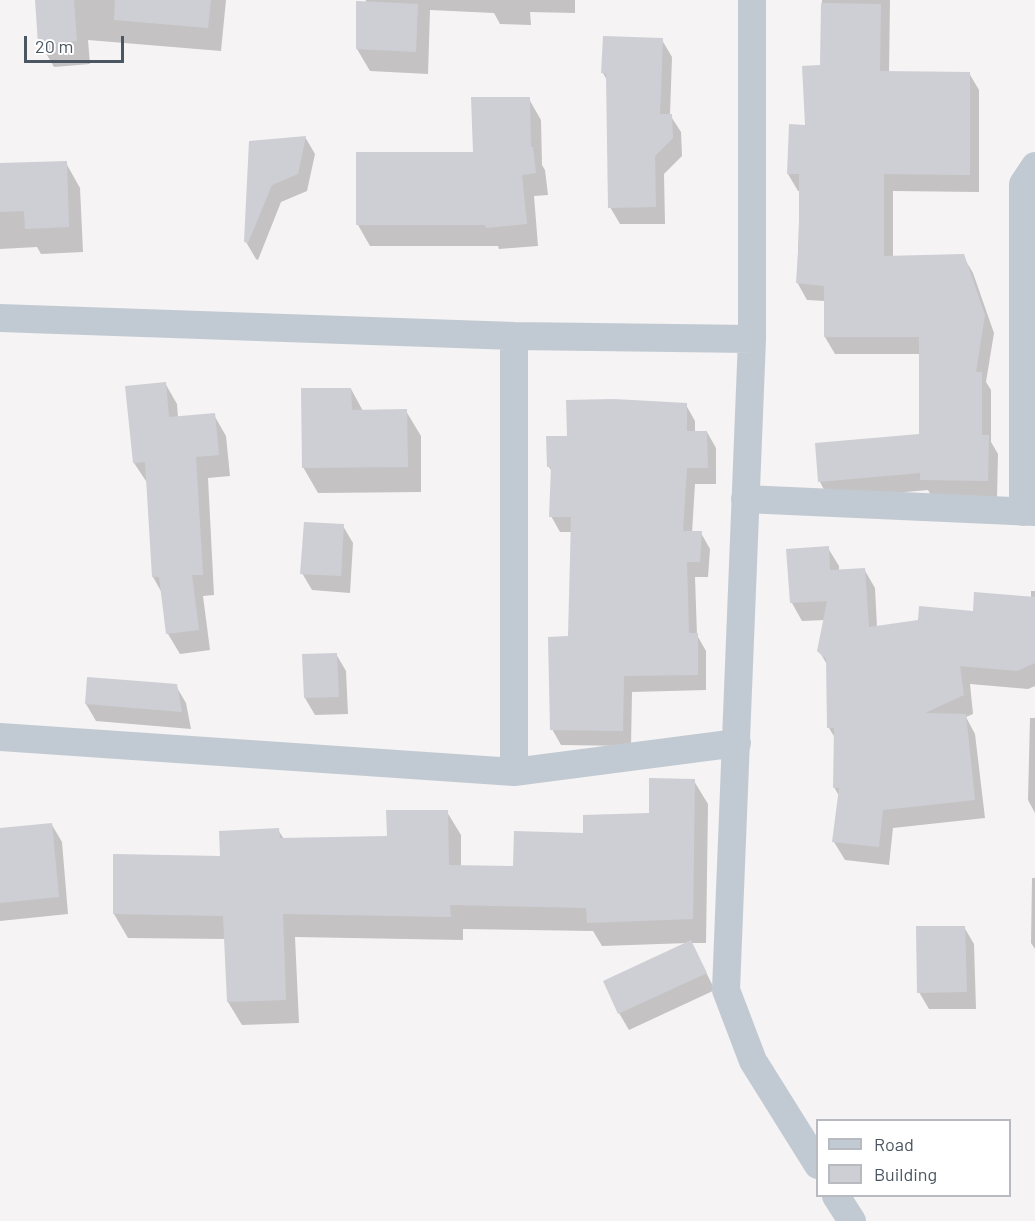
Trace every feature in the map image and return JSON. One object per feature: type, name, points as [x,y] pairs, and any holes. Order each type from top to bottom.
[{"type":"street","points":[[752,0],[752,339],[726,990],[753,1061],[816,1162]]},
{"type":"street","points":[[745,499],[1029,512],[1023,184],[1035,166]]},
{"type":"street","points":[[0,318],[514,336],[752,339]]},
{"type":"street","points":[[514,336],[514,772]]},
{"type":"street","points":[[0,737],[514,772],[737,743]]},
{"type":"street","points":[[837,1197],[852,1221]]},
{"type":"building","points":[[35,0],[74,0],[77,41],[38,44]]},
{"type":"building","points":[[115,0],[211,0],[208,28],[114,20]]},
{"type":"building","points":[[356,1],[418,4],[416,52],[356,49]]},
{"type":"building","points":[[821,3],[881,4],[880,71],[970,72],[970,175],[884,174],[884,256],[964,254],[985,315],[976,372],[982,372],[982,435],[989,435],[988,481],[920,480],[920,473],[818,482],[815,443],[919,434],[919,337],[824,337],[824,286],[796,283],[799,174],[787,174],[789,124],[805,125],[802,66],[820,65]]},
{"type":"building","points":[[603,36],[663,38],[660,114],[672,114],[673,138],[655,156],[656,207],[608,208],[606,74],[601,73]]},
{"type":"building","points":[[471,97],[530,97],[531,147],[533,147],[536,173],[522,175],[527,224],[486,228],[485,225],[356,225],[356,152],[473,152]]},
{"type":"building","points":[[306,136],[298,174],[272,185],[248,243],[244,242],[249,141]]},
{"type":"building","points":[[67,161],[69,227],[25,229],[24,211],[0,212],[0,163]]},
{"type":"building","points":[[166,382],[169,417],[215,413],[219,455],[196,457],[203,575],[192,575],[199,630],[166,634],[159,577],[152,577],[145,462],[133,463],[125,386]]},
{"type":"building","points":[[301,388],[351,388],[352,410],[407,409],[408,467],[302,468]]},
{"type":"building","points":[[614,399],[687,403],[687,431],[707,431],[708,468],[687,468],[683,531],[702,531],[700,562],[687,562],[689,633],[698,633],[698,675],[624,676],[623,731],[550,730],[548,637],[568,636],[571,517],[549,517],[551,467],[547,467],[546,436],[567,436],[566,400]]},
{"type":"building","points":[[304,522],[344,524],[341,576],[300,574]]},
{"type":"building","points":[[829,546],[830,570],[865,568],[869,627],[918,620],[919,606],[973,611],[974,592],[1035,597],[1035,663],[1017,671],[960,666],[964,695],[925,713],[966,714],[975,800],[883,810],[879,847],[832,842],[839,788],[833,788],[834,728],[827,728],[826,659],[817,651],[827,601],[790,603],[786,549]]},
{"type":"building","points":[[337,653],[339,697],[304,698],[302,654]]},
{"type":"building","points":[[87,677],[177,684],[182,712],[85,704]]},
{"type":"building","points":[[649,778],[695,779],[693,919],[587,923],[586,908],[450,905],[451,917],[283,914],[286,1000],[227,1002],[223,916],[113,914],[113,854],[220,856],[219,831],[279,828],[280,838],[387,836],[386,810],[448,810],[449,865],[513,866],[514,831],[583,833],[583,815],[649,813]]},
{"type":"building","points":[[52,823],[59,897],[0,903],[0,828]]},
{"type":"building","points":[[916,926],[965,926],[967,992],[917,993]]},
{"type":"building","points":[[691,940],[707,973],[618,1014],[603,981]]}]
